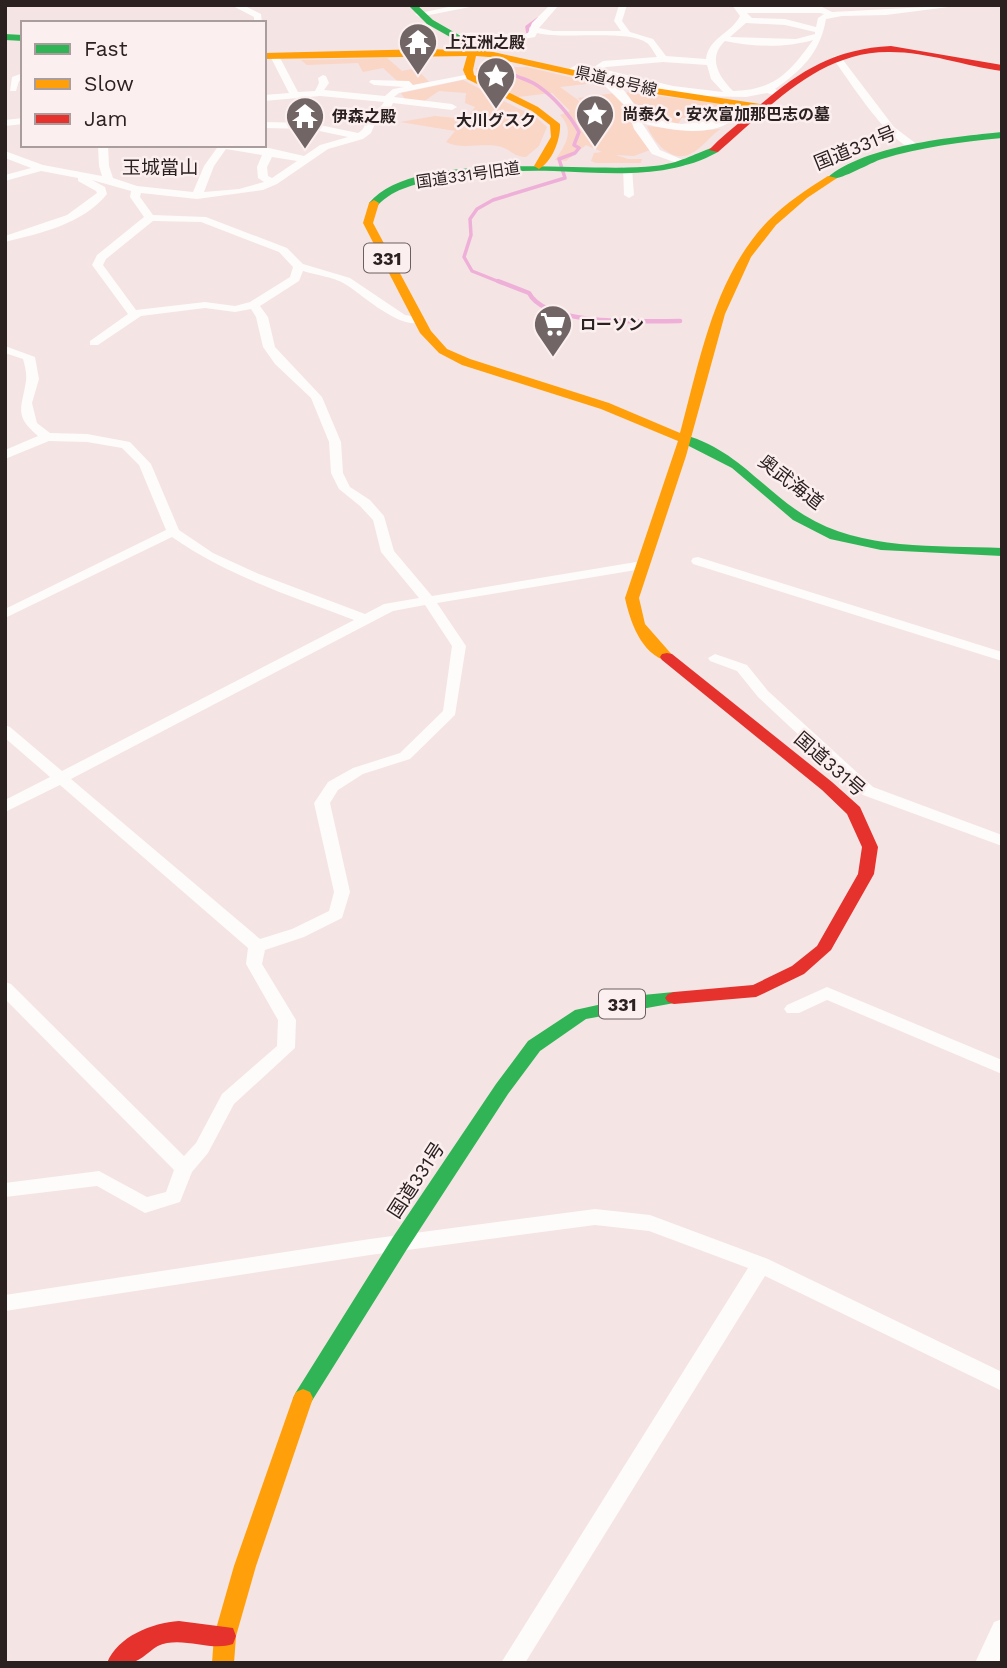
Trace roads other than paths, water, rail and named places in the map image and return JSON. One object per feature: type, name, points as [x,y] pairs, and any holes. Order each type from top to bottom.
[{"type":"main road","points":[[416,10],[473,49],[476,53],[468,70],[470,77],[535,108],[555,123],[557,128],[554,167]]},
{"type":"main road","name":"国道331号旧道","points":[[685,439],[584,399],[466,362],[434,342],[418,320],[368,223],[368,210],[371,205],[387,192],[423,180],[502,168],[664,168],[685,163],[716,149],[774,92],[837,58],[866,50],[899,49],[1002,68]]},
{"type":"main road","name":"県道48号線","points":[[270,56],[476,53],[570,71],[600,71],[655,91],[760,107]]},
{"type":"main road","name":"国道331号","points":[[223,1663],[225,1636],[245,1566],[305,1394],[400,1242],[502,1089],[534,1046],[581,1014],[643,1001],[756,990],[797,970],[822,950],[866,874],[870,847],[860,820],[842,798],[647,638],[638,624],[632,598],[685,439],[724,300],[748,251],[760,235],[794,201],[812,188],[860,164],[914,147],[1002,135]]},
{"type":"main road","name":"奥武海道","points":[[685,439],[733,463],[762,484],[794,515],[831,535],[891,548],[1002,552]]},
{"type":"main road","points":[[118,1663],[138,1641],[152,1632],[171,1629],[225,1636]]},
{"type":"street","points":[[235,5],[258,16],[258,21]]},
{"type":"street","points":[[416,10],[476,5]]},
{"type":"street","points":[[456,37],[513,40],[531,35],[535,24],[547,16],[555,5]]},
{"type":"street","points":[[623,5],[618,21],[627,34]]},
{"type":"street","points":[[741,10],[872,13],[903,7],[960,5]]},
{"type":"street","points":[[741,10],[749,21],[785,22],[819,33]]},
{"type":"street","points":[[730,94],[716,79],[710,62],[710,52],[721,38],[740,26],[741,10]]},
{"type":"street","points":[[600,71],[655,85],[730,94],[774,92],[796,70],[813,46],[826,10]]},
{"type":"street","points":[[534,30],[553,34],[627,34],[650,41],[663,59]]},
{"type":"street","points":[[796,41],[819,33]]},
{"type":"street","points":[[600,71],[612,38],[627,34]]},
{"type":"street","points":[[721,38],[741,41],[796,41],[813,46]]},
{"type":"street","points":[[476,53],[499,40]]},
{"type":"street","points":[[507,57],[526,45],[513,40]]},
{"type":"street","points":[[270,56],[295,95]]},
{"type":"street","points":[[837,58],[891,129],[914,147]]},
{"type":"street","points":[[600,71],[663,59],[710,62]]},
{"type":"street","points":[[600,71],[621,94],[637,119],[639,129],[656,152],[685,163]]},
{"type":"street","points":[[5,154],[41,168],[109,180],[136,188],[197,196],[239,192],[259,188],[273,181],[324,147],[359,137],[368,131],[373,118],[387,107],[396,91],[470,77]]},
{"type":"street","points":[[320,93],[318,89],[324,83],[323,78]]},
{"type":"street","points":[[374,82],[403,82],[415,87]]},
{"type":"street","points":[[5,101],[14,89]]},
{"type":"street","points":[[266,98],[320,93],[390,98],[435,107],[452,107]]},
{"type":"street","points":[[637,119],[671,127],[700,127],[724,122],[725,117]]},
{"type":"street","points":[[266,125],[310,126],[359,137]]},
{"type":"street","points":[[103,147],[104,166],[109,180]]},
{"type":"street","points":[[197,196],[209,166],[223,147]]},
{"type":"street","points":[[239,147],[304,159]]},
{"type":"street","points":[[269,151],[262,167],[263,178],[273,181]]},
{"type":"street","points":[[5,178],[41,168]]},
{"type":"street","points":[[627,169],[629,195]]},
{"type":"street","points":[[5,239],[69,217],[94,204],[102,194],[101,189],[67,173]]},
{"type":"street","points":[[136,188],[135,197],[150,218]]},
{"type":"street","points":[[299,266],[295,279],[254,305],[235,309],[205,305],[133,313],[97,265],[101,257],[150,218],[202,219],[283,250],[299,266],[346,280],[402,318],[418,320]]},
{"type":"street","points":[[254,305],[262,317],[269,347],[279,361],[316,397],[335,442],[337,473],[345,489],[365,503],[379,519],[388,552],[428,600],[459,646],[450,712],[405,756],[358,771],[333,786],[322,803],[342,892],[336,914],[298,933],[257,946]]},
{"type":"street","points":[[94,343],[138,313]]},
{"type":"street","points":[[5,349],[29,357],[33,379],[26,403],[31,424],[47,437]]},
{"type":"street","points":[[5,455],[47,437],[87,438],[126,446],[145,464],[173,532],[208,556],[254,578],[365,619]]},
{"type":"street","points":[[5,614],[173,532]]},
{"type":"street","points":[[698,561],[1002,657]]},
{"type":"street","points":[[5,807],[389,607],[642,565]]},
{"type":"street","points":[[715,658],[742,668],[763,694],[868,791],[1002,841]]},
{"type":"street","points":[[5,730],[257,946]]},
{"type":"street","points":[[5,1190],[99,1178],[145,1205],[173,1197],[184,1168],[202,1147],[228,1099],[286,1048],[287,1020],[254,964],[257,946]]},
{"type":"street","points":[[5,988],[184,1168]]},
{"type":"street","points":[[793,1009],[827,993],[1002,1067]]},
{"type":"street","points":[[5,1303],[400,1242],[595,1217],[650,1223],[761,1265],[1002,1382]]},
{"type":"street","points":[[512,1663],[761,1265]]},
{"type":"street","points":[[986,1663],[1002,1630]]},
{"type":"waterway","points":[[524,36],[528,34],[527,27],[538,19]]},
{"type":"waterway","points":[[491,47],[507,40]]},
{"type":"waterway","points":[[502,62],[510,72],[550,95],[579,132],[574,145],[579,148],[575,153],[559,159],[565,178],[493,200],[477,209],[470,219],[471,235],[464,257],[472,271],[502,283]]},
{"type":"waterway","points":[[498,281],[529,293],[539,304],[555,312],[576,317],[622,321],[680,321]]},
{"type":"place","name":"上江洲之殿","points":[[418,76]]},
{"type":"place","name":"大川グスク","points":[[496,110]]},
{"type":"place","name":"尚泰久・安次富加那巴志の墓","points":[[595,148]]},
{"type":"place","name":"伊森之殿","points":[[305,150]]},
{"type":"place","name":"ローソン","points":[[553,358]]},
{"type":"district","name":"玉城當山","points":[[160,167]]}]
